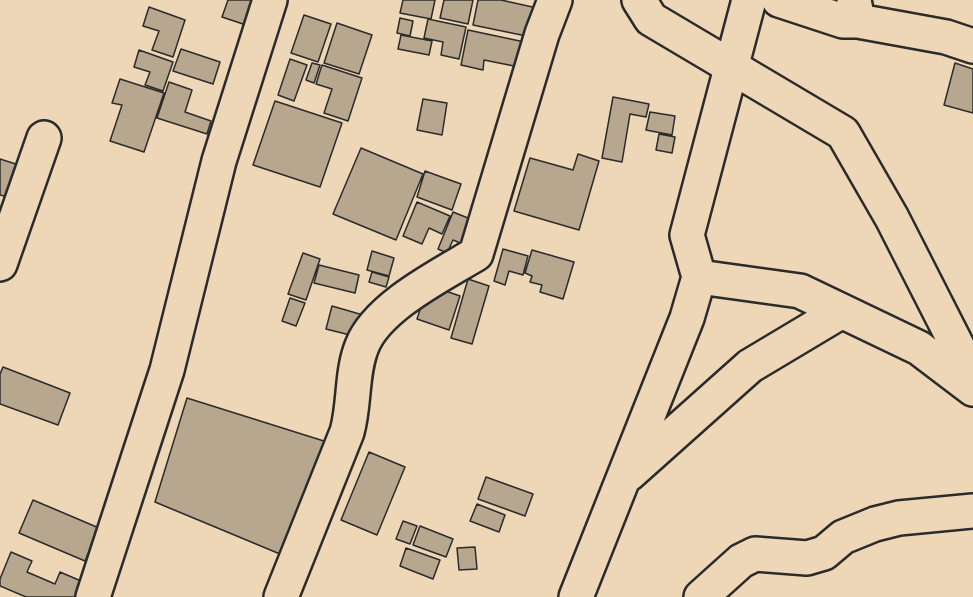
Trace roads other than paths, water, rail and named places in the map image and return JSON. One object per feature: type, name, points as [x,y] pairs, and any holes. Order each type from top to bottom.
[{"type":"street","points":[[93,597],[167,370],[219,161],[270,0]]},
{"type":"street","points":[[281,597],[347,432],[362,345],[378,321],[406,297],[476,254],[542,34],[555,0]]},
{"type":"street","points":[[639,0],[651,19],[843,133],[892,218],[973,377]]},
{"type":"street","points":[[576,597],[687,318],[699,277],[687,236],[749,0]]},
{"type":"street","points":[[779,0],[843,21],[856,10],[973,46]]},
{"type":"street","points":[[0,264],[44,138]]},
{"type":"street","points":[[699,277],[800,291],[919,348],[973,389]]},
{"type":"street","points":[[623,479],[750,366],[842,311]]},
{"type":"street","points":[[700,597],[741,561],[755,554],[807,558],[824,553],[843,537],[875,524],[899,518],[973,511]]}]
